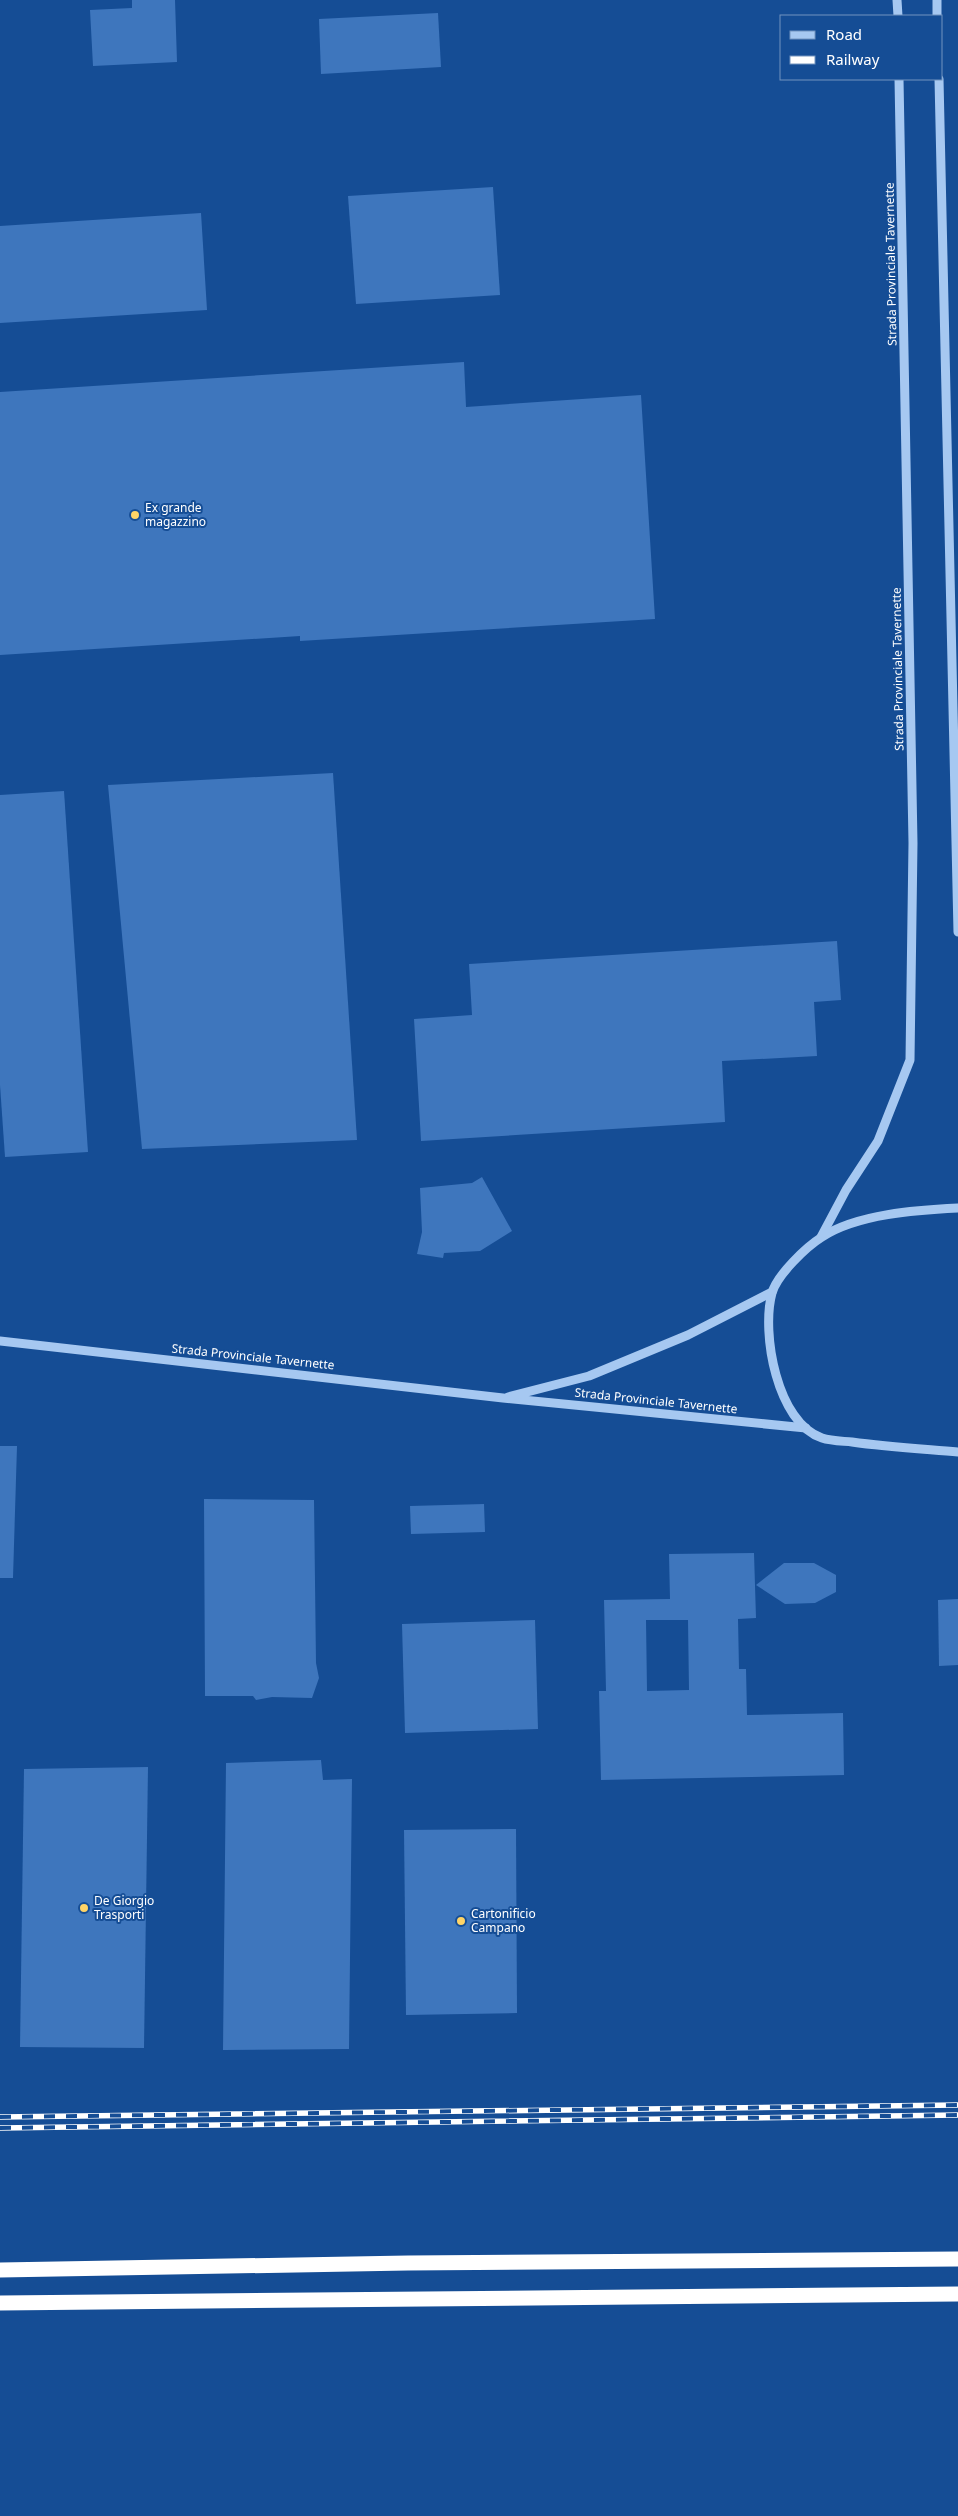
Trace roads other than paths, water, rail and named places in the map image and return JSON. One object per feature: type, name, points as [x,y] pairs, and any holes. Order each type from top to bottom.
[{"type":"highway","points":[[0,2270],[408,2263],[958,2259]]},
{"type":"highway","points":[[0,2302],[958,2294]]},
{"type":"street","points":[[897,0],[898,15]]},
{"type":"street","points":[[937,0],[937,15]]},
{"type":"street","name":"Strada Provinciale Tavernette","points":[[820,1237],[846,1190],[878,1141],[910,1060],[914,843],[899,80]]},
{"type":"street","points":[[939,80],[958,932]]},
{"type":"street","points":[[958,1208],[880,1217],[838,1227],[820,1237],[794,1259],[772,1292],[769,1338],[777,1381],[795,1417],[806,1428],[821,1438],[875,1446],[958,1452]]},
{"type":"street","name":"Strada Provinciale Tavernette","points":[[503,1398],[589,1376],[688,1336],[772,1292]]},
{"type":"street","name":"Strada Provinciale Tavernette","points":[[0,1342],[503,1398],[806,1428]]},
{"type":"railway","points":[[0,2117],[958,2105]]},
{"type":"railway","points":[[0,2128],[958,2115]]},
{"type":"place","name":"Ex grande magazzino","points":[[135,515]]},
{"type":"place","name":"De Giorgio Trasporti","points":[[84,1908]]},
{"type":"place","name":"Cartonificio Campano","points":[[461,1921]]}]
